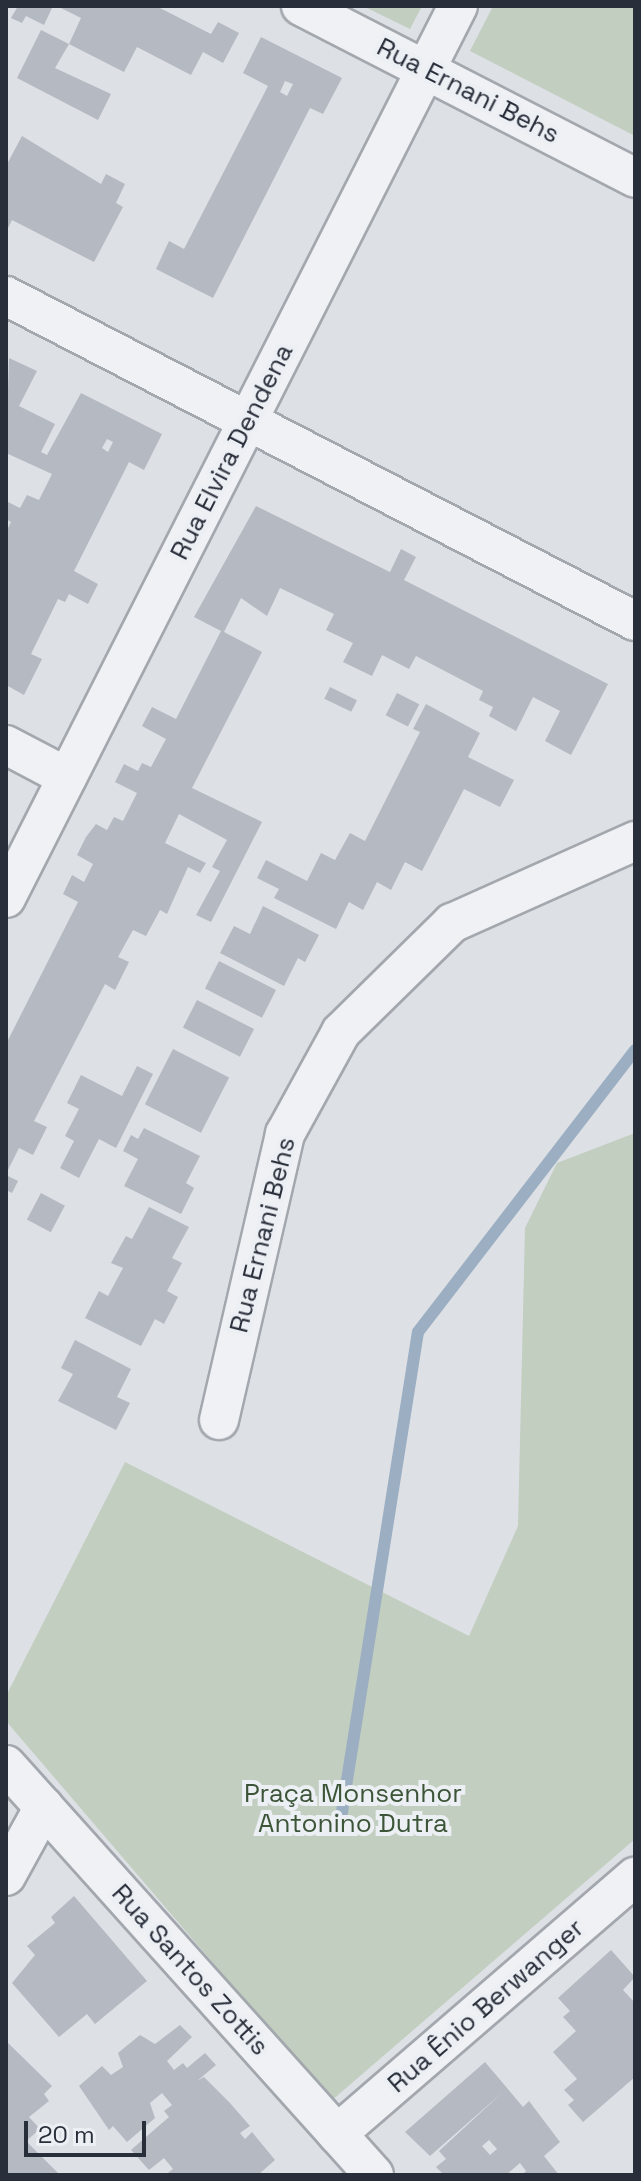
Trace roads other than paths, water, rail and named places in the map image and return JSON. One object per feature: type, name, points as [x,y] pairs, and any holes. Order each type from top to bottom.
[{"type":"street","name":"Rua Ernani Behs","points":[[301,6],[635,178]]},
{"type":"street","name":"Rua Elvira Dendena","points":[[6,898],[458,6]]},
{"type":"street","points":[[6,296],[635,621]]},
{"type":"street","points":[[6,745],[67,777]]},
{"type":"street","name":"Rua Ernani Behs","points":[[219,1420],[285,1134],[341,1032],[452,923],[635,841]]},
{"type":"street","name":"Rua Santos Zottis","points":[[6,1765],[374,2175]]},
{"type":"street","points":[[6,1876],[44,1807]]},
{"type":"street","name":"Rua Ênio Berwanger","points":[[337,2134],[635,1877]]},
{"type":"waterway","points":[[341,1818],[418,1332],[635,1050]]},
{"type":"park label","name":"Praça Monsenhor Antonino Dutra","points":[[353,1809]]}]
